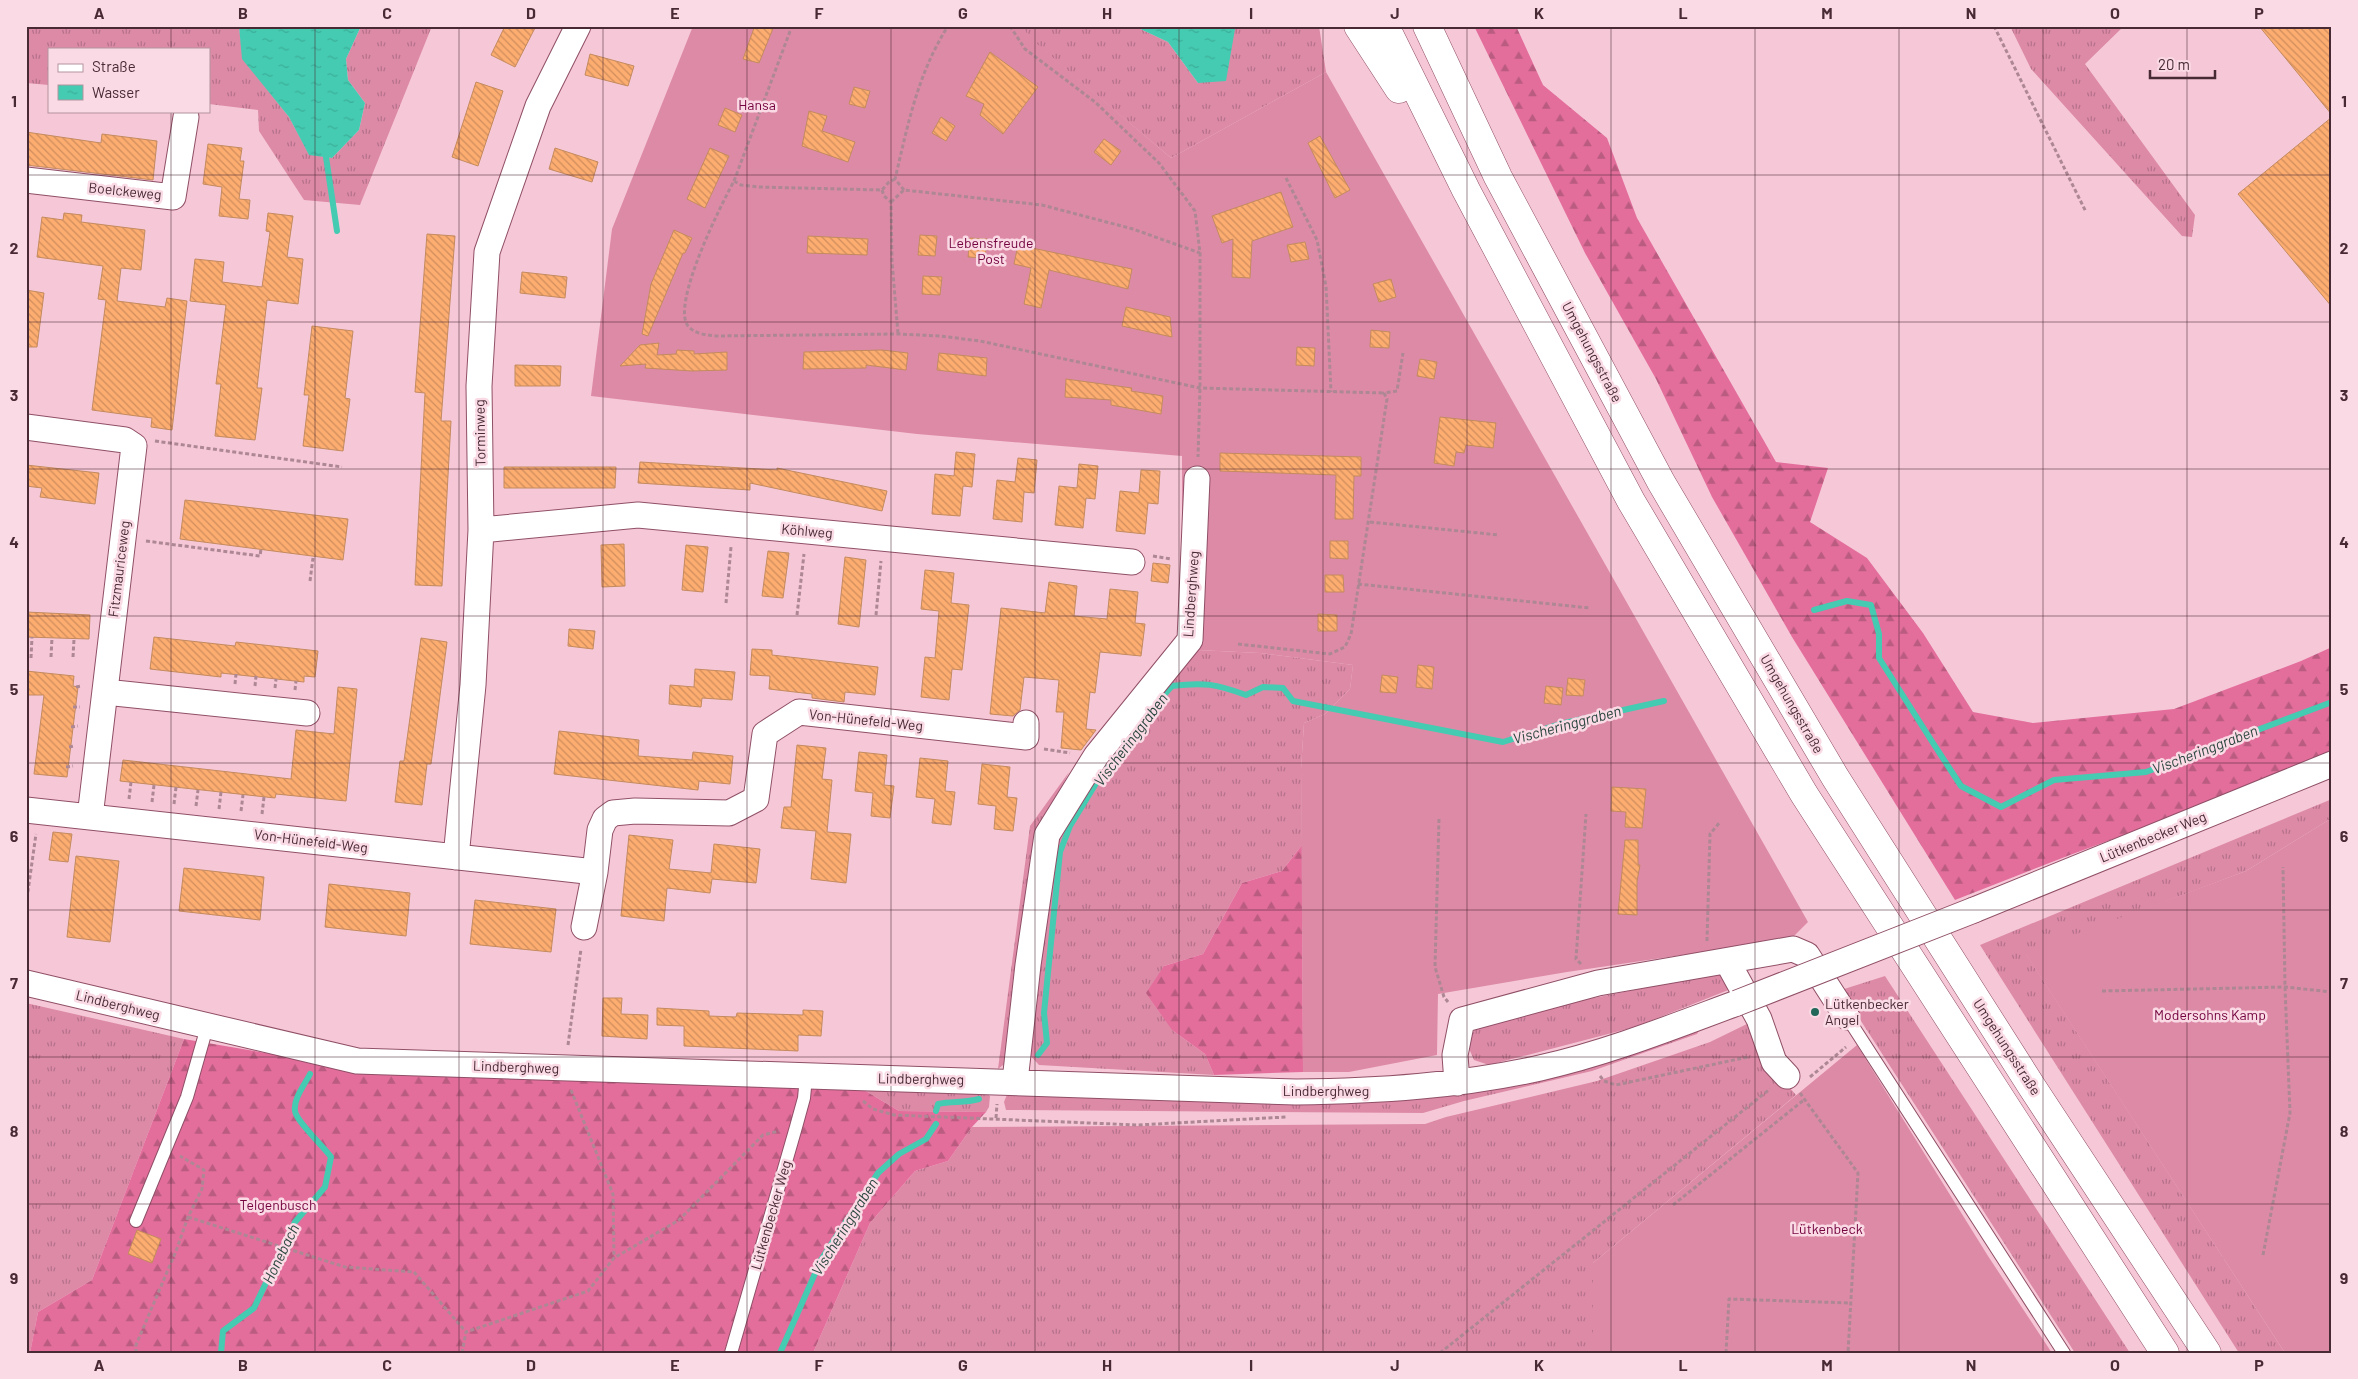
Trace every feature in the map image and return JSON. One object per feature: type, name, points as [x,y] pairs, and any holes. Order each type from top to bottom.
[{"type":"highway","points":[[1358,26],[1466,190]]},
{"type":"highway","points":[[1385,26],[1466,190],[1631,501],[1804,794],[2165,1353]]},
{"type":"highway","name":"Umgehungsstraße","points":[[1427,26],[1498,177],[1661,482],[1834,777],[2032,1087],[2207,1353]]},
{"type":"street","name":"Torminweg","points":[[456,857],[473,685],[481,530],[479,386],[487,252],[538,106],[578,26]]},
{"type":"street","name":"Boelckeweg","points":[[26,180],[173,197],[186,117]]},
{"type":"street","points":[[26,426],[125,440],[134,446]]},
{"type":"street","name":"Fitzmauriceweg","points":[[90,817],[134,446]]},
{"type":"street","name":"Lindberghweg","points":[[1015,1081],[1028,965],[1047,835],[1096,756],[1190,640],[1197,479]]},
{"type":"street","name":"Köhlweg","points":[[481,530],[638,515],[1132,562]]},
{"type":"street","points":[[105,692],[307,714]]},
{"type":"street","name":"Von-Hünefeld-Weg","points":[[584,926],[595,872],[600,830],[605,819],[613,813],[635,811],[729,813],[756,799],[765,734],[799,712],[1026,730]]},
{"type":"street","name":"Lütkenbecker Weg","points":[[1737,1003],[1974,910],[2332,764]]},
{"type":"street","name":"Von-Hünefeld-Weg","points":[[33,811],[595,872]]},
{"type":"street","points":[[1457,1083],[1455,1055],[1462,1020],[1598,983],[1793,949],[1807,955],[1853,1027]]},
{"type":"street","points":[[1727,961],[1759,1020],[1774,1062],[1792,1082]]},
{"type":"street","name":"Lindberghweg","points":[[26,983],[357,1062],[806,1077],[1015,1081],[1296,1092],[1369,1091],[1457,1083],[1542,1068],[1621,1046],[1737,1003]]},
{"type":"lane","points":[[136,1221],[187,1097],[207,1027]]},
{"type":"lane","points":[[1853,1027],[2064,1353]]},
{"type":"lane","name":"Lütkenbecker Weg","points":[[731,1353],[804,1098],[806,1077]]},
{"type":"path","points":[[792,26],[734,181],[687,286],[684,314],[688,326],[702,335],[898,334],[980,341],[1200,388],[1331,392],[1384,393],[1397,391],[1403,353]]},
{"type":"path","points":[[895,180],[914,95],[934,48],[948,26]]},
{"type":"path","points":[[1010,26],[1025,49],[1094,102],[1159,162],[1195,211],[1200,253],[1200,388],[1197,479]]},
{"type":"path","points":[[1994,26],[2086,212]]},
{"type":"path","points":[[1286,178],[1317,240],[1326,286],[1331,392]]},
{"type":"path","points":[[882,190],[889,182],[895,180]]},
{"type":"path","points":[[895,180],[904,190],[1042,205],[1133,228],[1200,253]]},
{"type":"path","points":[[734,181],[741,185],[759,187],[882,190]]},
{"type":"path","points":[[882,190],[884,196],[891,202]]},
{"type":"path","points":[[898,334],[892,261],[891,202],[904,190]]},
{"type":"path","points":[[1238,644],[1330,654],[1345,647],[1351,634],[1370,522],[1388,399],[1384,393]]},
{"type":"path","points":[[134,446],[158,440],[342,467]]},
{"type":"path","points":[[1370,522],[1499,535]]},
{"type":"path","points":[[726,603],[733,524]]},
{"type":"path","points":[[797,615],[807,531]]},
{"type":"path","points":[[123,538],[260,556],[261,549]]},
{"type":"path","points":[[876,615],[884,538]]},
{"type":"path","points":[[210,549],[211,543]]},
{"type":"path","points":[[1132,562],[1136,554],[1194,562]]},
{"type":"path","points":[[310,580],[313,558]]},
{"type":"path","points":[[1358,584],[1590,608]]},
{"type":"path","points":[[32,637],[32,658]]},
{"type":"path","points":[[51,657],[52,638]]},
{"type":"path","points":[[73,657],[74,639]]},
{"type":"path","points":[[1026,730],[1037,748],[1096,756]]},
{"type":"path","points":[[26,905],[33,811]]},
{"type":"path","points":[[1586,814],[1576,959],[1581,965],[1589,964]]},
{"type":"path","points":[[1439,819],[1436,967],[1444,997],[1462,1020]]},
{"type":"path","points":[[1706,944],[1710,834],[1720,822]]},
{"type":"path","points":[[2263,1255],[2290,1113],[2283,867]]},
{"type":"path","points":[[584,926],[565,1068],[575,1102],[613,1194],[614,1258]]},
{"type":"path","points":[[2102,991],[2285,987],[2332,992]]},
{"type":"path","points":[[1440,1353],[1792,1082],[1853,1027]]},
{"type":"path","points":[[1598,1073],[1604,1081],[1616,1085],[1748,1057],[1770,1050]]},
{"type":"path","points":[[1792,1082],[1858,1173],[1848,1353]]},
{"type":"path","points":[[860,1099],[873,1109],[894,1115],[1138,1125],[1291,1117]]},
{"type":"path","points":[[1673,1205],[1805,1099]]},
{"type":"path","points":[[466,1332],[588,1291],[614,1258],[679,1220],[763,1135],[796,1127]]},
{"type":"path","points":[[136,1353],[136,1345],[176,1251],[188,1217],[202,1189],[204,1170],[166,1148]]},
{"type":"path","points":[[188,1217],[346,1267],[414,1272],[466,1332]]},
{"type":"path","points":[[1726,1353],[1729,1299],[1851,1303]]},
{"type":"path","points":[[462,1353],[466,1332]]},
{"type":"green space","points":[[26,26],[239,26],[243,59],[289,117],[309,154],[332,158],[359,130],[365,103],[348,80],[346,59],[361,26],[432,26],[360,205],[304,200],[259,131],[258,110],[210,104],[210,48],[48,48],[48,85],[26,83]]},
{"type":"green space","name":"Lebensfreude Post","points":[[693,26],[1022,26],[1030,38],[1171,158],[1326,72],[1808,922],[1791,939],[1567,972],[1438,994],[1437,1055],[1349,1072],[1303,1072],[1301,769],[1304,723],[1325,714],[1350,689],[1353,665],[1260,653],[1197,650],[1182,621],[1182,456],[917,434],[591,396],[612,229]]},
{"type":"green space","points":[[1022,26],[1134,26],[1168,42],[1198,83],[1235,29],[1233,26],[1319,26],[1326,72],[1171,158],[1029,38]]},
{"type":"green space","points":[[1474,26],[1516,26],[1543,85],[1607,138],[1637,218],[1776,462],[1828,468],[1810,522],[1867,558],[1923,633],[1973,712],[2033,723],[2174,709],[2301,661],[2332,647],[2332,752],[2191,810],[1955,900],[1792,637],[1712,497],[1656,379],[1585,253]]},
{"type":"green space","points":[[2010,26],[2124,26],[2085,64],[2195,215],[2192,237],[2182,236],[2031,69]]},
{"type":"green space","points":[[1197,650],[1260,653],[1353,665],[1350,689],[1325,714],[1304,723],[1301,769],[1302,845],[1282,871],[1242,883],[1203,954],[1164,966],[1172,1030],[1205,1054],[1214,1075],[1039,1065],[1028,1053],[1055,836],[1080,790]]},
{"type":"green space","points":[[1069,772],[1042,829],[1007,1062],[998,1069],[1030,826]]},
{"type":"green space","points":[[2332,799],[2332,818],[2246,871],[2026,954],[2285,1353],[2239,1353],[1980,945]]},
{"type":"green space","name":"Modersohns Kamp","points":[[2332,818],[2332,1353],[2285,1353],[2025,953],[2246,871]]},
{"type":"green space","points":[[1302,845],[1303,1072],[1214,1075],[1205,1054],[1172,1030],[1146,993],[1164,966],[1203,954],[1242,883],[1282,871]]},
{"type":"green space","points":[[1725,972],[1736,987],[1635,1027],[1489,1065],[1474,1060],[1467,1044],[1475,1029],[1492,1018]]},
{"type":"green space","points":[[1885,976],[2130,1353],[2075,1353],[1841,990]]},
{"type":"green space","points":[[26,1003],[184,1039],[92,1280],[38,1312],[30,1353],[26,1353]]},
{"type":"green space","points":[[1751,1022],[1767,1061],[1796,1095],[1593,1263],[1593,1353],[813,1353],[870,1223],[915,1171],[948,1161],[972,1127],[1425,1124],[1446,1117],[1597,1081],[1710,1042]]},
{"type":"green space","points":[[1702,1026],[1697,1034],[1592,1071],[1464,1101],[1423,1113],[1006,1110],[1004,1102],[1008,1092],[1308,1101],[1414,1099],[1461,1095]]},
{"type":"green space","name":"Telgenbusch","points":[[184,1039],[289,1057],[859,1087],[899,1111],[986,1112],[972,1127],[948,1161],[915,1171],[870,1223],[813,1353],[30,1353],[38,1312],[92,1280]]},
{"type":"green space","name":"Lütkenbeck","points":[[1857,1045],[1988,1256],[2052,1353],[1593,1353],[1593,1263]]},
{"type":"green space","points":[[859,1087],[983,1091],[990,1096],[989,1107],[986,1112],[899,1111]]},
{"type":"water","points":[[239,26],[361,26],[346,59],[348,80],[365,103],[359,130],[332,158],[309,155],[289,117],[242,59]]},
{"type":"water","points":[[1134,26],[1233,26],[1235,29],[1226,81],[1198,83],[1168,42]]},
{"type":"building","points":[[505,26],[536,26],[515,67],[491,55]]},
{"type":"building","points":[[757,26],[774,26],[759,63],[743,59],[754,28],[756,29]]},
{"type":"building","points":[[2259,26],[2332,26],[2332,115]]},
{"type":"building","points":[[990,52],[1038,87],[1003,134],[980,115],[984,104],[966,96]]},
{"type":"building","points":[[590,54],[634,66],[628,86],[585,75]]},
{"type":"building","points":[[476,82],[503,91],[478,166],[452,157]]},
{"type":"building","points":[[854,87],[870,91],[865,108],[849,104]]},
{"type":"building","points":[[725,108],[742,115],[735,132],[718,125]]},
{"type":"building","points":[[809,111],[827,116],[822,131],[855,142],[848,162],[802,146]]},
{"type":"building","points":[[941,117],[955,126],[946,141],[932,133]]},
{"type":"building","points":[[2332,117],[2332,307],[2238,194]]},
{"type":"building","points":[[26,132],[101,143],[102,134],[157,141],[153,180],[26,165]]},
{"type":"building","points":[[1320,136],[1350,190],[1335,198],[1308,143]]},
{"type":"building","points":[[1104,139],[1121,151],[1111,165],[1094,152]]},
{"type":"building","points":[[208,144],[242,148],[240,161],[244,161],[239,199],[250,200],[248,219],[219,216],[222,187],[203,184]]},
{"type":"building","points":[[555,148],[598,162],[592,182],[549,169]]},
{"type":"building","points":[[710,148],[729,156],[705,208],[687,199]]},
{"type":"building","points":[[1281,192],[1293,227],[1252,241],[1250,278],[1232,277],[1233,239],[1222,243],[1212,216]]},
{"type":"building","points":[[64,213],[82,215],[81,222],[145,230],[141,270],[121,268],[117,301],[165,307],[167,298],[187,301],[172,430],[151,427],[152,418],[92,410],[106,300],[98,299],[103,266],[37,257],[42,217],[63,220]]},
{"type":"building","points":[[268,213],[293,216],[287,257],[303,259],[298,304],[267,300],[257,388],[262,388],[255,440],[215,436],[221,384],[216,384],[226,305],[190,301],[195,259],[224,262],[222,282],[262,287],[270,232],[266,231]]},
{"type":"building","points":[[674,230],[692,238],[685,253],[683,253],[648,336],[642,334],[651,284]]},
{"type":"building","points":[[427,234],[455,236],[441,421],[451,421],[442,586],[415,585],[425,393],[415,392]]},
{"type":"building","points":[[920,235],[937,236],[935,256],[918,255]]},
{"type":"building","points":[[808,236],[868,239],[867,255],[807,253]]},
{"type":"building","points":[[970,238],[987,239],[985,258],[968,257]]},
{"type":"building","points":[[1305,242],[1309,259],[1291,262],[1287,245]]},
{"type":"building","points":[[1018,245],[1132,269],[1128,289],[1049,270],[1041,308],[1024,304],[1031,268],[1014,264]]},
{"type":"building","points":[[522,272],[567,277],[565,298],[520,293]]},
{"type":"building","points":[[923,276],[942,277],[940,295],[922,294]]},
{"type":"building","points":[[1391,279],[1396,297],[1379,302],[1373,284]]},
{"type":"building","points":[[26,290],[44,293],[37,347],[26,347]]},
{"type":"building","points":[[1126,307],[1170,317],[1172,337],[1122,326]]},
{"type":"building","points":[[312,326],[353,331],[345,398],[350,399],[343,451],[303,446],[309,395],[304,395]]},
{"type":"building","points":[[1371,330],[1390,332],[1389,348],[1370,347]]},
{"type":"building","points":[[659,343],[657,355],[676,354],[677,350],[694,351],[694,354],[727,352],[727,370],[692,371],[645,368],[646,364],[620,366],[640,345]]},
{"type":"building","points":[[1297,347],[1315,348],[1314,366],[1296,365]]},
{"type":"building","points":[[882,350],[908,353],[906,370],[866,365],[866,368],[803,369],[804,352]]},
{"type":"building","points":[[939,353],[987,358],[986,376],[937,370]]},
{"type":"building","points":[[1420,359],[1437,362],[1434,379],[1417,376]]},
{"type":"building","points":[[515,365],[561,366],[560,386],[515,386]]},
{"type":"building","points":[[1066,379],[1132,388],[1131,391],[1163,396],[1161,414],[1111,405],[1111,400],[1065,397]]},
{"type":"building","points":[[1440,417],[1496,423],[1493,448],[1466,445],[1464,453],[1456,452],[1454,466],[1434,463]]},
{"type":"building","points":[[956,452],[975,454],[972,487],[963,486],[960,516],[932,514],[935,474],[954,476]]},
{"type":"building","points":[[1220,453],[1361,457],[1361,476],[1354,476],[1353,519],[1335,519],[1336,475],[1220,471]]},
{"type":"building","points":[[1018,458],[1037,460],[1034,493],[1024,492],[1022,522],[993,519],[997,480],[1015,482]]},
{"type":"building","points":[[640,462],[777,470],[777,468],[887,491],[882,511],[750,483],[750,490],[638,483]]},
{"type":"building","points":[[1079,464],[1098,466],[1095,499],[1086,498],[1083,528],[1055,525],[1059,486],[1077,488]]},
{"type":"building","points":[[26,465],[99,473],[95,504],[40,497],[42,488],[26,486]]},
{"type":"building","points":[[504,467],[616,467],[615,488],[504,488]]},
{"type":"building","points":[[1141,470],[1160,471],[1158,504],[1148,503],[1145,534],[1116,531],[1120,491],[1139,493]]},
{"type":"building","points":[[185,500],[348,519],[343,560],[180,539]]},
{"type":"building","points":[[1330,541],[1348,541],[1348,559],[1330,558]]},
{"type":"building","points":[[624,544],[625,586],[602,587],[601,545]]},
{"type":"building","points":[[686,545],[708,547],[703,592],[682,590]]},
{"type":"building","points":[[768,551],[789,553],[783,598],[762,596]]},
{"type":"building","points":[[845,557],[866,560],[859,627],[838,624]]},
{"type":"building","points":[[1153,563],[1170,565],[1168,583],[1151,581]]},
{"type":"building","points":[[925,570],[954,573],[951,603],[969,605],[962,670],[952,669],[949,700],[921,697],[925,657],[935,658],[939,611],[921,609]]},
{"type":"building","points":[[1325,575],[1343,575],[1344,592],[1325,592]]},
{"type":"building","points":[[1049,582],[1077,586],[1074,616],[1107,619],[1110,589],[1138,592],[1135,623],[1145,624],[1141,656],[1100,652],[1095,693],[1090,692],[1086,729],[1096,730],[1081,750],[1061,748],[1064,712],[1056,712],[1059,680],[1024,677],[1020,710],[1013,716],[990,714],[1001,608],[1045,613]]},
{"type":"building","points":[[26,612],[90,615],[89,639],[26,637]]},
{"type":"building","points":[[1318,614],[1337,615],[1337,631],[1318,631]]},
{"type":"building","points":[[569,629],[595,631],[593,649],[568,646]]},
{"type":"building","points":[[154,637],[235,646],[236,642],[318,651],[315,677],[304,676],[304,682],[221,673],[221,677],[150,669]]},
{"type":"building","points":[[421,638],[447,642],[431,764],[427,764],[422,805],[395,802],[400,761],[404,761]]},
{"type":"building","points":[[752,649],[772,650],[772,655],[878,667],[875,695],[845,692],[844,702],[812,698],[812,694],[769,689],[770,676],[750,675]]},
{"type":"building","points":[[1418,665],[1434,667],[1432,689],[1416,687]]},
{"type":"building","points":[[695,669],[735,672],[732,700],[702,698],[701,707],[669,704],[670,685],[694,687]]},
{"type":"building","points":[[26,671],[74,676],[73,686],[78,687],[67,777],[34,774],[44,695],[26,695]]},
{"type":"building","points":[[1382,675],[1398,677],[1396,693],[1380,692]]},
{"type":"building","points":[[1568,678],[1585,680],[1583,696],[1566,695]]},
{"type":"building","points":[[1546,686],[1563,688],[1561,705],[1544,703]]},
{"type":"building","points":[[338,687],[357,689],[346,801],[276,794],[275,798],[120,781],[123,760],[291,779],[296,730],[334,734]]},
{"type":"building","points":[[559,731],[639,740],[638,756],[692,760],[693,752],[733,756],[730,784],[699,781],[698,790],[554,774]]},
{"type":"building","points":[[797,745],[826,748],[822,779],[832,780],[827,832],[851,834],[846,883],[811,879],[816,831],[781,828],[784,807],[791,807]]},
{"type":"building","points":[[859,752],[887,755],[884,785],[894,786],[890,818],[871,816],[873,793],[855,791]]},
{"type":"building","points":[[920,758],[948,761],[945,791],[955,792],[951,825],[932,823],[935,799],[916,797]]},
{"type":"building","points":[[982,764],[1010,767],[1007,797],[1017,798],[1013,831],[994,829],[996,806],[978,804]]},
{"type":"building","points":[[1612,787],[1646,789],[1642,828],[1625,827],[1626,812],[1611,811]]},
{"type":"building","points":[[53,832],[72,834],[68,862],[49,860]]},
{"type":"building","points":[[629,835],[673,840],[669,869],[711,873],[714,844],[760,849],[756,883],[712,879],[710,893],[667,888],[664,921],[621,916]]},
{"type":"building","points":[[1625,840],[1638,840],[1638,865],[1640,865],[1637,881],[1637,915],[1618,914]]},
{"type":"building","points":[[76,856],[119,861],[110,942],[67,937]]},
{"type":"building","points":[[184,868],[264,877],[260,920],[179,911]]},
{"type":"building","points":[[329,884],[410,893],[406,936],[325,927]]},
{"type":"building","points":[[475,900],[556,909],[551,952],[470,944]]},
{"type":"building","points":[[603,998],[622,998],[621,1014],[648,1015],[647,1039],[602,1036]]},
{"type":"building","points":[[657,1008],[709,1011],[709,1016],[736,1017],[737,1013],[803,1015],[803,1010],[823,1011],[821,1036],[798,1035],[798,1051],[684,1046],[684,1026],[657,1025]]},
{"type":"building","points":[[137,1230],[161,1239],[152,1263],[128,1254]]},
{"type":"waterway","points":[[326,157],[337,231]]},
{"type":"waterway","name":"Vischeringgraben","points":[[1814,610],[1847,601],[1871,605],[1879,634],[1879,658],[1933,743],[1961,786],[2001,807],[2054,780],[2146,772],[2332,702]]},
{"type":"waterway","name":"Vischeringgraben","points":[[1038,1055],[1047,1043],[1044,1013],[1060,852],[1070,826],[1103,772],[1144,717],[1172,686],[1210,685],[1246,695],[1263,687],[1283,688],[1293,701],[1503,742],[1560,724],[1664,701]]},
{"type":"waterway","name":"Honebach","points":[[221,1353],[223,1331],[254,1308],[295,1222],[325,1187],[331,1157],[305,1127],[295,1111],[298,1097],[310,1074]]},
{"type":"waterway","name":"Vischeringgraben","points":[[936,1111],[938,1104],[979,1099]]},
{"type":"waterway","name":"Vischeringgraben","points":[[780,1353],[821,1260],[878,1173],[899,1154],[926,1139],[936,1124]]},
{"type":"place","name":"Lütkenbecker Angel","points":[[1815,1012]]},
{"type":"park label","name":"Hansa","points":[[757,105]]}]
